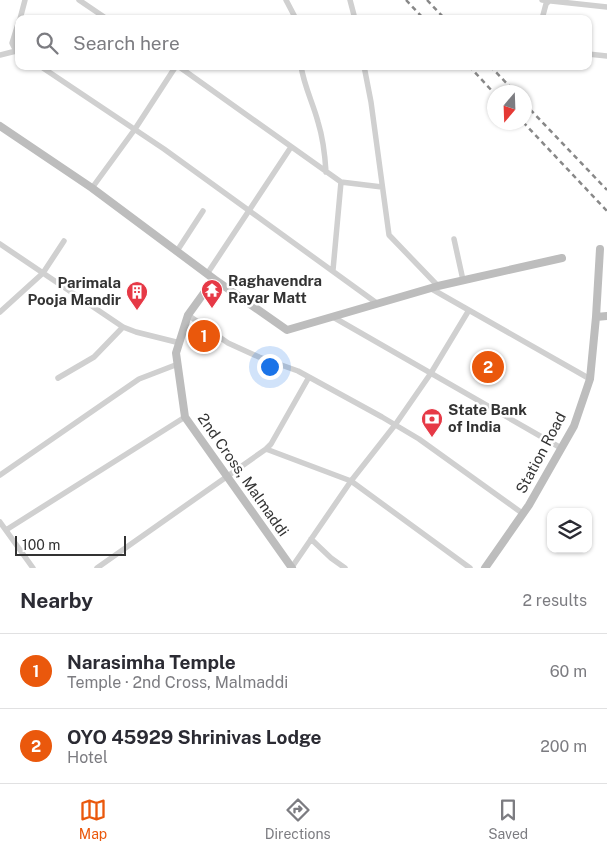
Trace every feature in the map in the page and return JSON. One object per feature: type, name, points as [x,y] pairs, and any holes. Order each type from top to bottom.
[{"type":"street","points":[[20,15],[25,0]]},
{"type":"street","points":[[286,0],[294,15]]},
{"type":"street","points":[[350,0],[354,15]]},
{"type":"street","points":[[542,0],[607,6]]},
{"type":"street","points":[[82,1],[101,15]]},
{"type":"street","points":[[544,15],[549,1]]},
{"type":"street","points":[[15,33],[12,43],[15,48]]},
{"type":"street","points":[[0,55],[15,52]]},
{"type":"street","points":[[592,54],[607,56]]},
{"type":"street","points":[[46,70],[135,129],[378,304]]},
{"type":"street","points":[[92,188],[135,129],[174,70]]},
{"type":"street","points":[[183,70],[341,182],[382,187]]},
{"type":"street","points":[[302,70],[318,122],[325,154],[326,172]]},
{"type":"street","points":[[365,70],[371,102],[389,235],[434,287],[470,310],[590,379]]},
{"type":"street","points":[[0,126],[92,188],[207,274],[287,330],[434,287],[562,258]]},
{"type":"street","points":[[207,274],[291,147]]},
{"type":"street","points":[[333,270],[341,182]]},
{"type":"street","points":[[177,251],[203,211]]},
{"type":"street","points":[[454,239],[462,280]]},
{"type":"street","points":[[0,312],[43,273],[64,241]]},
{"type":"street","points":[[0,244],[124,327],[136,332],[180,343]]},
{"type":"street","name":"Station Road","points":[[485,568],[522,513],[574,426],[590,379],[600,249]]},
{"type":"street","name":"2nd Cross, Malmaddi","points":[[214,279],[188,315],[176,353],[185,416],[226,477],[292,568]]},
{"type":"street","points":[[292,568],[351,481],[395,426],[431,374],[470,310]]},
{"type":"street","points":[[188,315],[228,343],[309,377],[395,426],[447,459],[522,513]]},
{"type":"street","points":[[596,317],[607,316]]},
{"type":"street","points":[[333,317],[561,448]]},
{"type":"street","points":[[58,378],[94,357],[124,327]]},
{"type":"street","points":[[0,475],[139,379],[178,364]]},
{"type":"street","points":[[97,568],[266,449],[271,444],[309,377]]},
{"type":"street","points":[[6,530],[185,416]]},
{"type":"street","points":[[266,449],[351,481],[470,568]]},
{"type":"street","points":[[0,522],[33,568]]},
{"type":"street","points":[[311,540],[345,568]]},
{"type":"railway","points":[[406,0],[420,15]]},
{"type":"railway","points":[[427,0],[441,15]]},
{"type":"railway","points":[[473,70],[487,85]]},
{"type":"railway","points":[[494,70],[508,85]]},
{"type":"railway","points":[[532,111],[607,190]]},
{"type":"railway","points":[[531,130],[607,211]]},
{"type":"place","name":"Raghavendra Rayar Matt","points":[[212,309]]},
{"type":"place","name":"Parimala Pooja Mandir","points":[[137,311]]},
{"type":"place","name":"Narasimha Temple","points":[[204,336]]},
{"type":"place","name":"OYO 45929 Shrinivas Lodge","points":[[488,367]]},
{"type":"place","name":"State Bank of India","points":[[432,438]]}]
